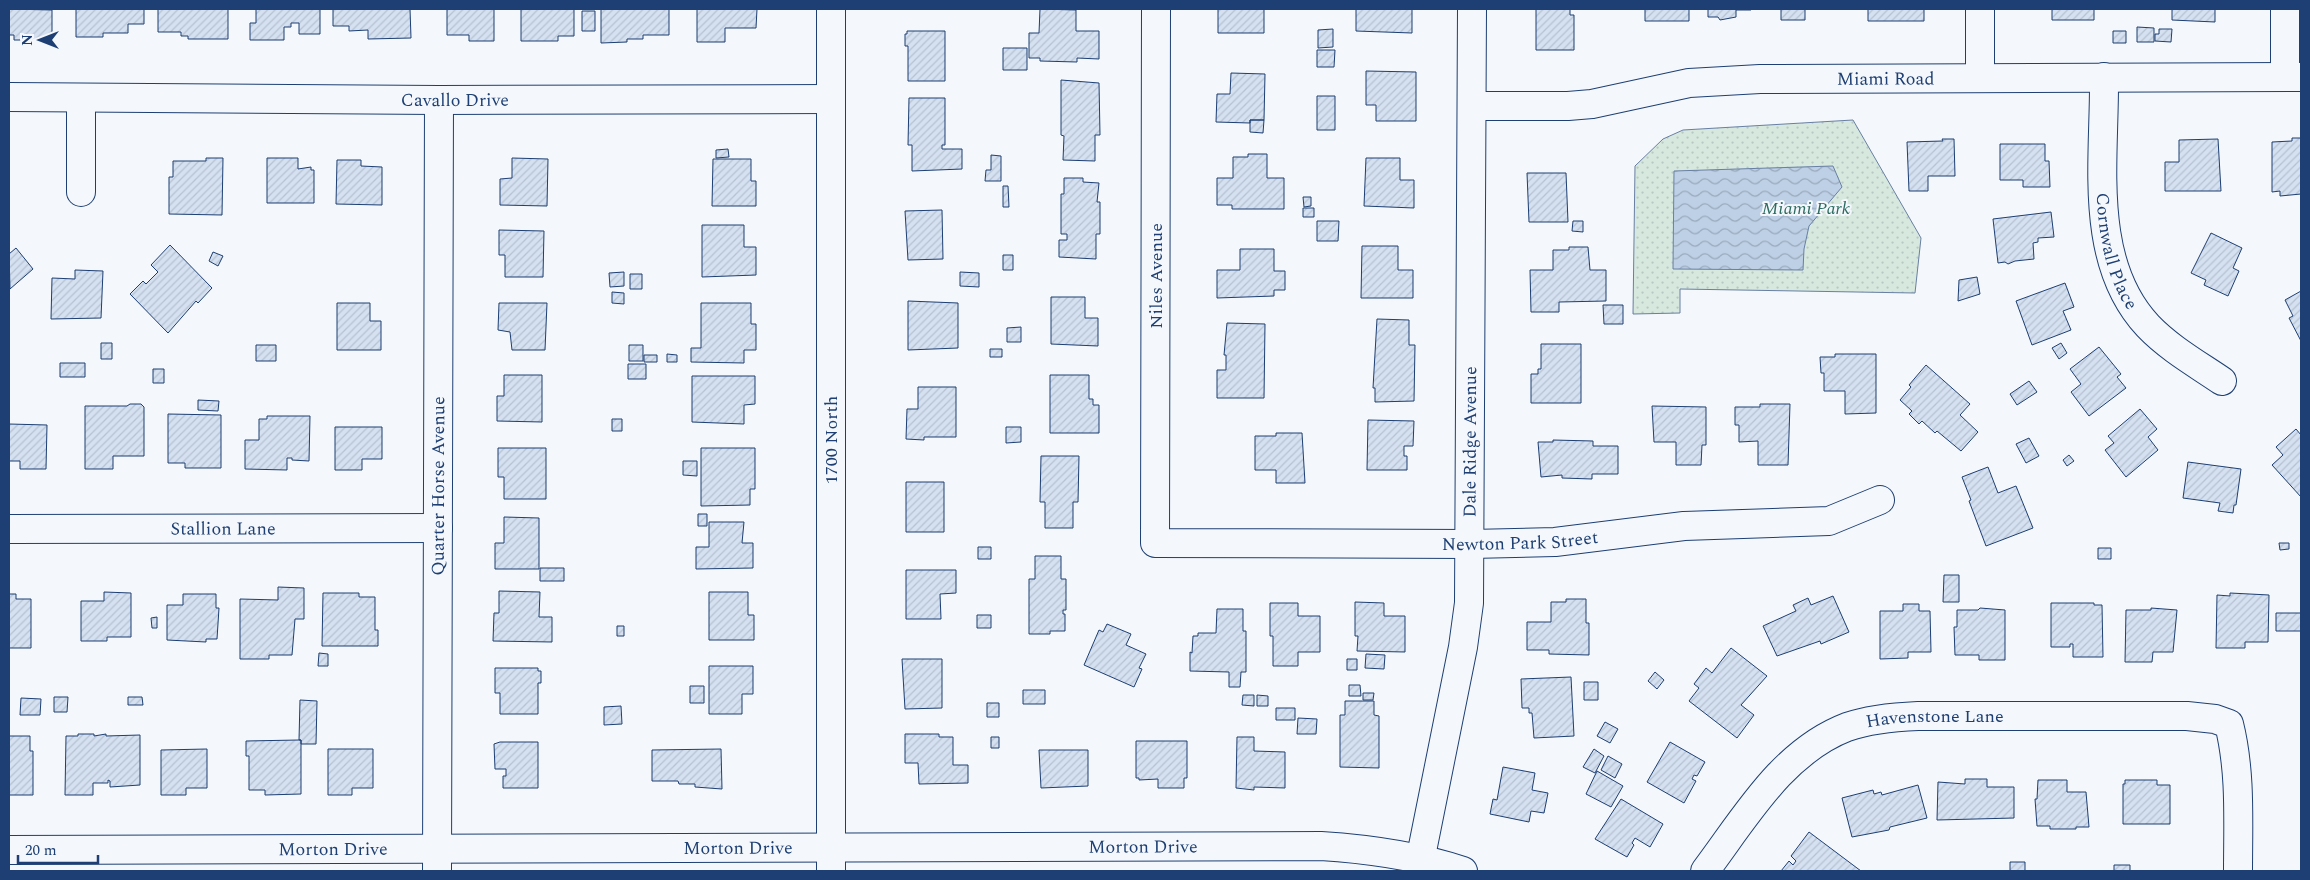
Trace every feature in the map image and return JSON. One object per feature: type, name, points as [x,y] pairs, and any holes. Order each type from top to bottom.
[{"type":"street","name":"1700 North","points":[[831,9],[831,859]]},
{"type":"street","name":"Niles Avenue","points":[[1155,543],[1156,9]]},
{"type":"street","name":"Dale Ridge Avenue","points":[[1419,866],[1467,624],[1471,544],[1472,9]]},
{"type":"street","points":[[1980,9],[1980,77]]},
{"type":"street","points":[[2285,9],[2293,77]]},
{"type":"street","name":"Miami Road","points":[[1472,106],[1592,104],[1664,88],[1722,80],[1980,77],[2293,77]]},
{"type":"street","name":"Cornwall Place","points":[[2104,77],[2105,230],[2120,284],[2148,326],[2170,345],[2222,382]]},
{"type":"street","name":"Cavallo Drive","points":[[9,98],[830,99]]},
{"type":"street","points":[[81,99],[81,192]]},
{"type":"street","name":"Quarter Horse Avenue","points":[[437,860],[439,100]]},
{"type":"street","name":"Newton Park Street","points":[[1155,543],[1471,544],[1555,542],[1659,528],[1710,524],[1821,522],[1843,516],[1880,500]]},
{"type":"street","name":"Stallion Lane","points":[[9,529],[438,528]]},
{"type":"street","name":"Havenstone Lane","points":[[1705,871],[1766,789],[1790,762],[1817,742],[1848,727],[1882,718],[1918,716],[2186,716],[2215,719],[2229,724],[2237,763],[2238,871]]},
{"type":"street","name":"Morton Drive","points":[[9,850],[437,860],[831,859],[1321,846],[1372,851],[1419,866],[1464,871]]},
{"type":"green space","name":"Miami Park","points":[[1853,120],[1921,238],[1915,293],[1680,289],[1680,313],[1633,314],[1635,166],[1663,139],[1683,130]]},
{"type":"water","points":[[1833,166],[1842,187],[1809,226],[1804,249],[1803,270],[1673,269],[1674,171]]},
{"type":"building","points":[[9,9],[52,10],[52,40],[14,40],[14,35],[9,35]]},
{"type":"building","points":[[76,9],[144,9],[144,24],[128,24],[128,33],[103,33],[103,37],[76,37]]},
{"type":"building","points":[[158,9],[228,9],[228,39],[188,39],[188,36],[181,36],[181,32],[158,32]]},
{"type":"building","points":[[256,9],[320,9],[320,34],[299,34],[299,23],[291,23],[291,27],[284,27],[284,40],[250,40],[250,23],[256,23]]},
{"type":"building","points":[[333,9],[410,9],[411,38],[368,39],[368,30],[349,31],[349,26],[333,26]]},
{"type":"building","points":[[447,9],[494,9],[494,41],[469,41],[469,35],[447,35]]},
{"type":"building","points":[[521,9],[574,9],[574,36],[558,36],[558,41],[521,41]]},
{"type":"building","points":[[601,9],[669,9],[669,35],[643,35],[643,39],[627,39],[627,42],[601,43]]},
{"type":"building","points":[[697,9],[757,9],[756,28],[725,28],[725,42],[697,42]]},
{"type":"building","points":[[1040,9],[1076,10],[1076,31],[1099,31],[1099,59],[1077,58],[1077,62],[1040,61],[1040,58],[1029,58],[1029,33],[1039,33]]},
{"type":"building","points":[[1218,9],[1264,9],[1264,33],[1218,33]]},
{"type":"building","points":[[1356,9],[1412,9],[1412,33],[1356,31]]},
{"type":"building","points":[[1536,9],[1570,9],[1570,15],[1574,15],[1574,50],[1536,50]]},
{"type":"building","points":[[1645,9],[1689,9],[1689,21],[1645,21]]},
{"type":"building","points":[[1708,9],[1751,10],[1736,10],[1736,17],[1720,20],[1718,17],[1708,17]]},
{"type":"building","points":[[1781,9],[1805,9],[1805,20],[1781,20]]},
{"type":"building","points":[[1868,9],[1924,9],[1924,21],[1868,21]]},
{"type":"building","points":[[2052,9],[2094,9],[2094,20],[2052,20]]},
{"type":"building","points":[[2172,9],[2215,9],[2215,22],[2172,20]]},
{"type":"building","points":[[582,11],[595,11],[595,31],[582,31]]},
{"type":"building","points":[[2137,27],[2154,28],[2154,42],[2137,42]]},
{"type":"building","points":[[1333,29],[1333,47],[1318,48],[1318,30]]},
{"type":"building","points":[[2159,29],[2172,29],[2171,42],[2155,41],[2155,34],[2159,34]]},
{"type":"building","points":[[907,31],[945,31],[945,81],[908,81],[908,46],[905,46],[905,34],[907,34]]},
{"type":"building","points":[[2113,31],[2126,31],[2126,43],[2113,43]]},
{"type":"building","points":[[1003,48],[1027,48],[1027,70],[1003,70]]},
{"type":"building","points":[[1317,50],[1335,50],[1334,67],[1317,67]]},
{"type":"building","points":[[1366,71],[1416,72],[1416,121],[1376,121],[1376,105],[1366,105]]},
{"type":"building","points":[[1231,73],[1265,74],[1264,120],[1250,120],[1250,123],[1216,122],[1217,94],[1230,94]]},
{"type":"building","points":[[1061,80],[1099,83],[1100,135],[1095,135],[1095,161],[1063,160],[1064,136],[1061,135]]},
{"type":"building","points":[[1317,96],[1335,96],[1335,130],[1317,130]]},
{"type":"building","points":[[909,98],[945,98],[945,145],[942,145],[942,149],[962,149],[962,169],[912,171],[912,145],[908,145]]},
{"type":"building","points":[[1250,120],[1264,120],[1263,133],[1250,132]]},
{"type":"building","points":[[2292,138],[2301,138],[2301,194],[2280,196],[2280,191],[2272,192],[2272,142],[2292,141]]},
{"type":"building","points":[[1942,139],[1954,139],[1955,176],[1928,176],[1928,191],[1909,191],[1907,142],[1943,141]]},
{"type":"building","points":[[2218,139],[2221,191],[2165,191],[2165,162],[2179,162],[2179,140]]},
{"type":"building","points":[[2000,144],[2045,144],[2045,161],[2049,161],[2050,187],[2023,187],[2023,180],[2000,180]]},
{"type":"building","points":[[728,149],[729,157],[716,158],[716,150]]},
{"type":"building","points":[[1248,154],[1267,154],[1267,178],[1284,178],[1284,209],[1232,209],[1232,205],[1217,205],[1217,178],[1233,178],[1233,157],[1248,157]]},
{"type":"building","points":[[991,155],[1001,156],[1001,181],[985,181],[986,170],[991,170]]},
{"type":"building","points":[[206,158],[223,158],[222,215],[169,214],[169,177],[173,177],[173,161],[206,161]]},
{"type":"building","points":[[267,158],[298,158],[298,169],[311,167],[311,170],[314,170],[314,203],[267,203]]},
{"type":"building","points":[[512,158],[548,159],[547,206],[500,205],[500,179],[512,178]]},
{"type":"building","points":[[1366,158],[1400,158],[1400,180],[1414,180],[1414,208],[1364,206]]},
{"type":"building","points":[[713,159],[751,159],[751,181],[756,181],[756,206],[712,206]]},
{"type":"building","points":[[337,160],[361,160],[361,166],[382,167],[382,205],[336,204]]},
{"type":"building","points":[[1527,173],[1566,173],[1568,222],[1529,222]]},
{"type":"building","points":[[1064,178],[1083,178],[1083,182],[1099,183],[1097,202],[1100,202],[1100,234],[1096,234],[1096,259],[1059,257],[1059,240],[1067,240],[1067,234],[1061,234],[1061,194],[1064,194]]},
{"type":"building","points":[[1003,186],[1008,186],[1009,207],[1003,207]]},
{"type":"building","points":[[1303,197],[1311,197],[1311,206],[1304,207]]},
{"type":"building","points":[[1303,208],[1314,208],[1314,217],[1303,217]]},
{"type":"building","points":[[942,210],[943,259],[908,260],[905,211]]},
{"type":"building","points":[[2051,212],[2054,237],[2038,238],[2038,242],[2033,243],[2034,259],[2015,261],[2008,264],[2005,262],[1998,263],[1993,219]]},
{"type":"building","points":[[1317,221],[1339,221],[1338,241],[1317,241]]},
{"type":"building","points":[[1573,221],[1583,221],[1583,232],[1572,231]]},
{"type":"building","points":[[702,225],[744,225],[744,247],[756,247],[756,275],[702,277]]},
{"type":"building","points":[[499,230],[544,231],[543,277],[505,277],[505,255],[499,255]]},
{"type":"building","points":[[2211,233],[2242,248],[2233,268],[2239,271],[2228,296],[2204,285],[2206,280],[2191,273]]},
{"type":"building","points":[[170,245],[212,288],[198,303],[196,301],[168,333],[130,294],[143,281],[146,284],[158,272],[151,265]]},
{"type":"building","points":[[1362,246],[1398,246],[1398,270],[1413,270],[1413,298],[1361,298]]},
{"type":"building","points":[[1569,247],[1588,247],[1590,270],[1606,270],[1606,301],[1559,302],[1559,312],[1531,312],[1530,270],[1553,270],[1553,250],[1569,250]]},
{"type":"building","points":[[16,248],[33,269],[10,289],[9,254]]},
{"type":"building","points":[[1240,249],[1274,249],[1274,271],[1285,271],[1285,290],[1274,290],[1274,296],[1217,298],[1217,270],[1240,270]]},
{"type":"building","points":[[213,252],[223,256],[218,266],[209,261]]},
{"type":"building","points":[[1003,255],[1013,255],[1013,270],[1003,270]]},
{"type":"building","points":[[75,270],[103,271],[101,318],[51,319],[52,278],[75,279]]},
{"type":"building","points":[[624,272],[624,286],[610,287],[609,273]]},
{"type":"building","points":[[960,272],[979,273],[979,287],[960,286]]},
{"type":"building","points":[[630,274],[642,274],[642,289],[630,289]]},
{"type":"building","points":[[1977,277],[1980,294],[1958,301],[1959,280]]},
{"type":"building","points":[[2065,283],[2074,307],[2063,311],[2071,330],[2032,345],[2016,301]]},
{"type":"building","points":[[2301,291],[2301,341],[2289,318],[2293,316],[2285,300]]},
{"type":"building","points":[[612,292],[624,293],[624,304],[612,303]]},
{"type":"building","points":[[1051,297],[1085,297],[1085,318],[1098,318],[1098,346],[1051,344]]},
{"type":"building","points":[[908,301],[958,303],[958,348],[908,350]]},
{"type":"building","points":[[337,303],[370,303],[370,321],[381,321],[381,350],[337,350]]},
{"type":"building","points":[[499,303],[547,303],[545,350],[512,350],[510,332],[498,330]]},
{"type":"building","points":[[701,303],[751,303],[751,324],[756,324],[756,350],[744,350],[744,363],[691,362],[691,348],[701,348]]},
{"type":"building","points":[[1603,305],[1623,305],[1623,324],[1604,324]]},
{"type":"building","points":[[1377,319],[1409,320],[1409,345],[1415,345],[1414,401],[1375,402],[1375,388],[1373,388]]},
{"type":"building","points":[[1227,323],[1265,324],[1264,398],[1217,398],[1217,370],[1226,370],[1226,355],[1224,355]]},
{"type":"building","points":[[1021,327],[1021,342],[1007,342],[1007,328]]},
{"type":"building","points":[[101,343],[112,343],[112,359],[101,359]]},
{"type":"building","points":[[2061,343],[2067,353],[2059,359],[2052,348]]},
{"type":"building","points":[[1541,344],[1581,344],[1581,403],[1531,403],[1531,374],[1538,374],[1538,369],[1541,369]]},
{"type":"building","points":[[256,345],[276,345],[276,361],[256,361]]},
{"type":"building","points":[[629,345],[643,345],[643,361],[629,361]]},
{"type":"building","points":[[2099,347],[2121,374],[2117,377],[2126,388],[2089,416],[2071,392],[2081,384],[2070,369]]},
{"type":"building","points":[[990,349],[1002,349],[1002,357],[990,357]]},
{"type":"building","points":[[667,354],[677,355],[677,362],[667,362]]},
{"type":"building","points":[[1835,354],[1876,354],[1876,413],[1845,414],[1845,391],[1824,391],[1824,373],[1821,373],[1820,357],[1835,357]]},
{"type":"building","points":[[644,355],[657,355],[657,362],[644,362]]},
{"type":"building","points":[[60,363],[85,363],[85,377],[60,377]]},
{"type":"building","points":[[628,364],[646,364],[646,379],[628,379]]},
{"type":"building","points":[[1926,365],[1970,404],[1960,415],[1978,432],[1961,451],[1937,431],[1935,433],[1922,421],[1919,424],[1909,414],[1912,411],[1900,400],[1911,387],[1909,385]]},
{"type":"building","points":[[153,369],[164,369],[164,383],[153,383]]},
{"type":"building","points":[[504,375],[542,375],[542,422],[497,421],[497,396],[504,396]]},
{"type":"building","points":[[1050,375],[1089,375],[1089,399],[1093,399],[1093,405],[1099,405],[1099,433],[1050,433]]},
{"type":"building","points":[[692,376],[755,376],[755,404],[744,405],[744,424],[692,422]]},
{"type":"building","points":[[2029,381],[2037,392],[2017,405],[2010,394]]},
{"type":"building","points":[[918,387],[956,387],[956,437],[924,437],[924,440],[906,439],[907,409],[918,409]]},
{"type":"building","points":[[198,400],[219,401],[218,411],[198,410]]},
{"type":"building","points":[[130,404],[141,404],[144,407],[144,456],[113,456],[113,469],[85,469],[85,406],[127,406]]},
{"type":"building","points":[[1760,404],[1790,404],[1788,465],[1758,465],[1758,441],[1739,442],[1739,425],[1735,425],[1735,407],[1760,407]]},
{"type":"building","points":[[1652,406],[1706,407],[1706,445],[1702,445],[1701,465],[1676,465],[1676,442],[1654,442]]},
{"type":"building","points":[[2140,409],[2157,429],[2148,437],[2158,450],[2126,477],[2105,450],[2114,443],[2108,436]]},
{"type":"building","points":[[168,414],[221,415],[221,468],[185,468],[185,463],[168,463]]},
{"type":"building","points":[[267,416],[310,416],[309,461],[287,458],[287,470],[245,469],[245,440],[259,440],[259,419],[267,419]]},
{"type":"building","points":[[612,419],[622,419],[622,431],[612,431]]},
{"type":"building","points":[[1368,420],[1414,421],[1413,446],[1404,446],[1404,456],[1407,456],[1407,470],[1367,470]]},
{"type":"building","points":[[9,424],[47,425],[46,469],[20,469],[20,461],[9,461]]},
{"type":"building","points":[[335,427],[382,427],[382,459],[362,459],[362,470],[335,470]]},
{"type":"building","points":[[1006,427],[1021,427],[1021,442],[1006,443]]},
{"type":"building","points":[[2296,429],[2301,435],[2301,497],[2272,465],[2283,455],[2276,447]]},
{"type":"building","points":[[1276,433],[1302,433],[1305,483],[1276,483],[1276,470],[1255,470],[1255,436],[1276,436]]},
{"type":"building","points":[[2029,438],[2039,456],[2026,463],[2016,444]]},
{"type":"building","points":[[1553,440],[1593,441],[1593,446],[1618,446],[1618,474],[1592,474],[1592,479],[1562,478],[1562,475],[1541,477],[1538,442],[1553,442]]},
{"type":"building","points":[[498,448],[546,448],[546,499],[504,499],[504,477],[498,477]]},
{"type":"building","points":[[701,448],[755,448],[755,489],[750,489],[750,505],[701,506]]},
{"type":"building","points":[[2069,455],[2074,461],[2067,466],[2063,460]]},
{"type":"building","points":[[1041,456],[1079,456],[1078,502],[1073,502],[1073,528],[1045,528],[1045,502],[1040,502]]},
{"type":"building","points":[[683,461],[697,461],[697,476],[683,475]]},
{"type":"building","points":[[2188,462],[2241,469],[2236,505],[2234,505],[2233,513],[2218,511],[2220,503],[2183,498]]},
{"type":"building","points":[[1988,467],[1998,493],[2016,486],[2033,528],[1986,546],[1962,477]]},
{"type":"building","points":[[906,482],[944,482],[944,532],[906,532]]},
{"type":"building","points":[[698,514],[707,514],[707,526],[698,526]]},
{"type":"building","points":[[504,517],[539,518],[539,569],[495,569],[495,543],[504,543]]},
{"type":"building","points":[[709,522],[744,522],[742,543],[753,543],[753,568],[696,569],[696,547],[709,547]]},
{"type":"building","points":[[2279,543],[2289,543],[2289,549],[2280,550]]},
{"type":"building","points":[[978,547],[991,547],[991,559],[978,559]]},
{"type":"building","points":[[2098,548],[2111,548],[2111,559],[2098,559]]},
{"type":"building","points":[[1035,556],[1061,556],[1061,579],[1066,579],[1066,610],[1063,610],[1063,614],[1065,614],[1065,631],[1050,631],[1050,634],[1029,634],[1029,579],[1035,579]]},
{"type":"building","points":[[540,568],[564,568],[564,581],[540,581]]},
{"type":"building","points":[[906,570],[956,570],[956,593],[940,594],[941,619],[906,619]]},
{"type":"building","points":[[1944,575],[1959,575],[1959,602],[1943,602]]},
{"type":"building","points":[[278,587],[304,588],[304,619],[295,619],[292,655],[269,655],[269,659],[240,659],[240,599],[278,600]]},
{"type":"building","points":[[499,591],[540,592],[539,617],[552,617],[552,642],[493,641],[494,613],[499,613]]},
{"type":"building","points":[[104,592],[131,593],[131,637],[107,637],[107,641],[81,641],[81,601],[104,601]]},
{"type":"building","points":[[709,592],[748,592],[748,615],[754,615],[754,640],[709,640]]},
{"type":"building","points":[[323,593],[359,593],[359,597],[375,597],[375,630],[378,630],[378,646],[322,646]]},
{"type":"building","points":[[2230,593],[2269,595],[2268,642],[2245,642],[2245,648],[2216,648],[2217,595],[2230,596]]},
{"type":"building","points":[[9,594],[16,594],[16,599],[31,599],[31,648],[9,648]]},
{"type":"building","points":[[183,594],[216,594],[216,608],[219,608],[217,639],[206,639],[206,642],[167,640],[167,605],[183,605]]},
{"type":"building","points":[[1833,596],[1849,632],[1821,644],[1820,641],[1777,656],[1763,626],[1796,611],[1793,605],[1808,598],[1811,605]]},
{"type":"building","points":[[1566,599],[1586,599],[1586,623],[1589,623],[1589,655],[1549,654],[1549,650],[1527,650],[1527,622],[1551,622],[1551,602],[1566,602]]},
{"type":"building","points":[[1355,602],[1384,603],[1384,616],[1405,616],[1405,652],[1357,651],[1358,636],[1355,636]]},
{"type":"building","points":[[1270,603],[1298,603],[1298,616],[1320,616],[1320,652],[1298,652],[1298,666],[1273,666],[1273,636],[1270,636]]},
{"type":"building","points":[[2051,603],[2094,603],[2094,605],[2102,605],[2103,657],[2073,657],[2073,644],[2070,644],[2070,647],[2051,647]]},
{"type":"building","points":[[1903,604],[1919,604],[1919,611],[1930,611],[1931,652],[1908,652],[1908,658],[1880,659],[1880,611],[1903,611]]},
{"type":"building","points":[[1980,608],[2005,610],[2005,660],[1979,660],[1979,655],[1955,655],[1954,627],[1957,627],[1957,610],[1978,610]]},
{"type":"building","points":[[2151,608],[2177,610],[2173,652],[2153,652],[2152,662],[2125,662],[2126,610],[2151,610]]},
{"type":"building","points":[[1217,609],[1243,609],[1243,631],[1246,631],[1246,672],[1241,672],[1240,687],[1229,687],[1229,672],[1190,671],[1190,652],[1192,653],[1193,636],[1198,636],[1198,633],[1216,633]]},
{"type":"building","points":[[2276,613],[2301,613],[2301,631],[2276,631]]},
{"type":"building","points":[[977,615],[991,615],[991,628],[977,628]]},
{"type":"building","points":[[157,617],[157,628],[152,628],[151,618]]},
{"type":"building","points":[[1107,624],[1131,634],[1126,645],[1146,654],[1139,668],[1142,669],[1134,687],[1084,665],[1099,630],[1103,632]]},
{"type":"building","points":[[617,626],[624,626],[624,636],[617,636]]},
{"type":"building","points":[[1731,648],[1767,676],[1741,705],[1754,715],[1737,738],[1689,701],[1699,688],[1694,684],[1706,668],[1712,673]]},
{"type":"building","points":[[319,653],[328,654],[328,666],[318,666]]},
{"type":"building","points":[[1366,654],[1385,655],[1384,669],[1365,668]]},
{"type":"building","points":[[902,659],[942,659],[942,708],[905,709]]},
{"type":"building","points":[[1347,659],[1357,659],[1357,670],[1347,670]]},
{"type":"building","points":[[709,666],[753,666],[753,694],[742,694],[742,714],[709,714]]},
{"type":"building","points":[[495,668],[538,668],[538,671],[541,671],[541,683],[538,683],[538,714],[500,714],[500,693],[495,693]]},
{"type":"building","points":[[1655,672],[1664,680],[1657,689],[1648,681]]},
{"type":"building","points":[[1571,677],[1574,736],[1534,738],[1532,713],[1529,713],[1529,708],[1522,708],[1521,679]]},
{"type":"building","points":[[1584,682],[1598,682],[1598,700],[1584,700]]},
{"type":"building","points":[[1349,685],[1360,685],[1361,696],[1349,696]]},
{"type":"building","points":[[690,686],[704,686],[704,703],[690,703]]},
{"type":"building","points":[[1023,690],[1045,690],[1045,704],[1023,704]]},
{"type":"building","points":[[1363,693],[1374,693],[1373,700],[1363,700]]},
{"type":"building","points":[[1243,695],[1254,695],[1254,706],[1242,705]]},
{"type":"building","points":[[1257,695],[1268,696],[1268,706],[1257,706]]},
{"type":"building","points":[[54,697],[68,697],[67,712],[54,712]]},
{"type":"building","points":[[128,697],[142,697],[143,705],[128,705]]},
{"type":"building","points":[[21,698],[41,699],[40,715],[20,715]]},
{"type":"building","points":[[300,700],[317,701],[316,744],[301,744],[301,740],[299,740]]},
{"type":"building","points":[[1345,701],[1374,701],[1374,715],[1379,716],[1379,768],[1340,767],[1340,715],[1345,715]]},
{"type":"building","points":[[987,703],[999,703],[999,717],[987,717]]},
{"type":"building","points":[[621,706],[622,724],[604,725],[604,707]]},
{"type":"building","points":[[1276,708],[1295,708],[1295,720],[1276,720]]},
{"type":"building","points":[[1298,718],[1317,719],[1316,734],[1297,734]]},
{"type":"building","points":[[1605,722],[1618,729],[1610,743],[1597,736]]},
{"type":"building","points":[[78,734],[94,734],[94,736],[106,734],[106,736],[140,735],[140,785],[110,787],[110,781],[108,780],[108,783],[93,783],[93,795],[65,795],[66,736],[78,736]]},
{"type":"building","points":[[905,734],[939,734],[939,737],[953,737],[953,765],[968,765],[968,783],[919,784],[918,763],[905,763]]},
{"type":"building","points":[[9,736],[30,736],[30,751],[33,751],[33,795],[9,795]]},
{"type":"building","points":[[991,737],[999,737],[999,748],[991,748]]},
{"type":"building","points":[[1237,737],[1254,737],[1254,751],[1285,752],[1285,788],[1254,787],[1254,790],[1236,788]]},
{"type":"building","points":[[301,740],[301,794],[265,795],[265,790],[249,790],[249,756],[246,756],[246,741]]},
{"type":"building","points":[[1136,741],[1187,741],[1187,778],[1184,778],[1184,788],[1158,788],[1158,779],[1139,780],[1139,778],[1136,778]]},
{"type":"building","points":[[500,742],[538,742],[538,788],[503,788],[503,776],[506,776],[506,769],[495,769],[494,744]]},
{"type":"building","points":[[1670,742],[1705,762],[1697,776],[1694,775],[1692,779],[1696,781],[1684,803],[1647,782]]},
{"type":"building","points":[[207,749],[207,788],[186,788],[186,795],[161,795],[161,750]]},
{"type":"building","points":[[328,749],[373,749],[373,788],[352,788],[352,795],[328,795]]},
{"type":"building","points":[[721,749],[722,789],[695,787],[695,784],[679,784],[678,781],[652,781],[652,750]]},
{"type":"building","points":[[1594,749],[1604,756],[1595,773],[1583,767]]},
{"type":"building","points":[[1039,750],[1088,750],[1088,786],[1041,788]]},
{"type":"building","points":[[1608,756],[1622,764],[1615,778],[1601,770]]},
{"type":"building","points":[[1503,767],[1535,773],[1532,790],[1548,793],[1544,813],[1531,811],[1529,822],[1490,814],[1493,799],[1497,800]]},
{"type":"building","points":[[1597,771],[1623,786],[1611,807],[1586,794]]},
{"type":"building","points":[[1965,779],[1987,779],[1987,787],[2014,787],[2014,818],[1937,820],[1938,782],[1965,784]]},
{"type":"building","points":[[2038,780],[2067,780],[2067,792],[2086,792],[2089,827],[2050,829],[2050,826],[2037,826],[2035,799],[2037,799]]},
{"type":"building","points":[[2125,780],[2157,780],[2157,785],[2170,785],[2170,824],[2123,824],[2123,784],[2125,784]]},
{"type":"building","points":[[1918,785],[1927,818],[1890,827],[1889,830],[1852,837],[1842,798],[1873,790],[1874,794],[1881,792],[1882,795]]},
{"type":"building","points":[[1621,799],[1663,824],[1650,847],[1635,838],[1632,843],[1634,845],[1627,857],[1595,839]]},
{"type":"building","points":[[1809,832],[1861,871],[1781,871],[1789,861],[1793,865],[1796,861],[1791,856]]},
{"type":"building","points":[[2010,862],[2025,862],[2025,871],[2010,871]]},
{"type":"building","points":[[2114,865],[2130,865],[2130,871],[2114,871]]}]
